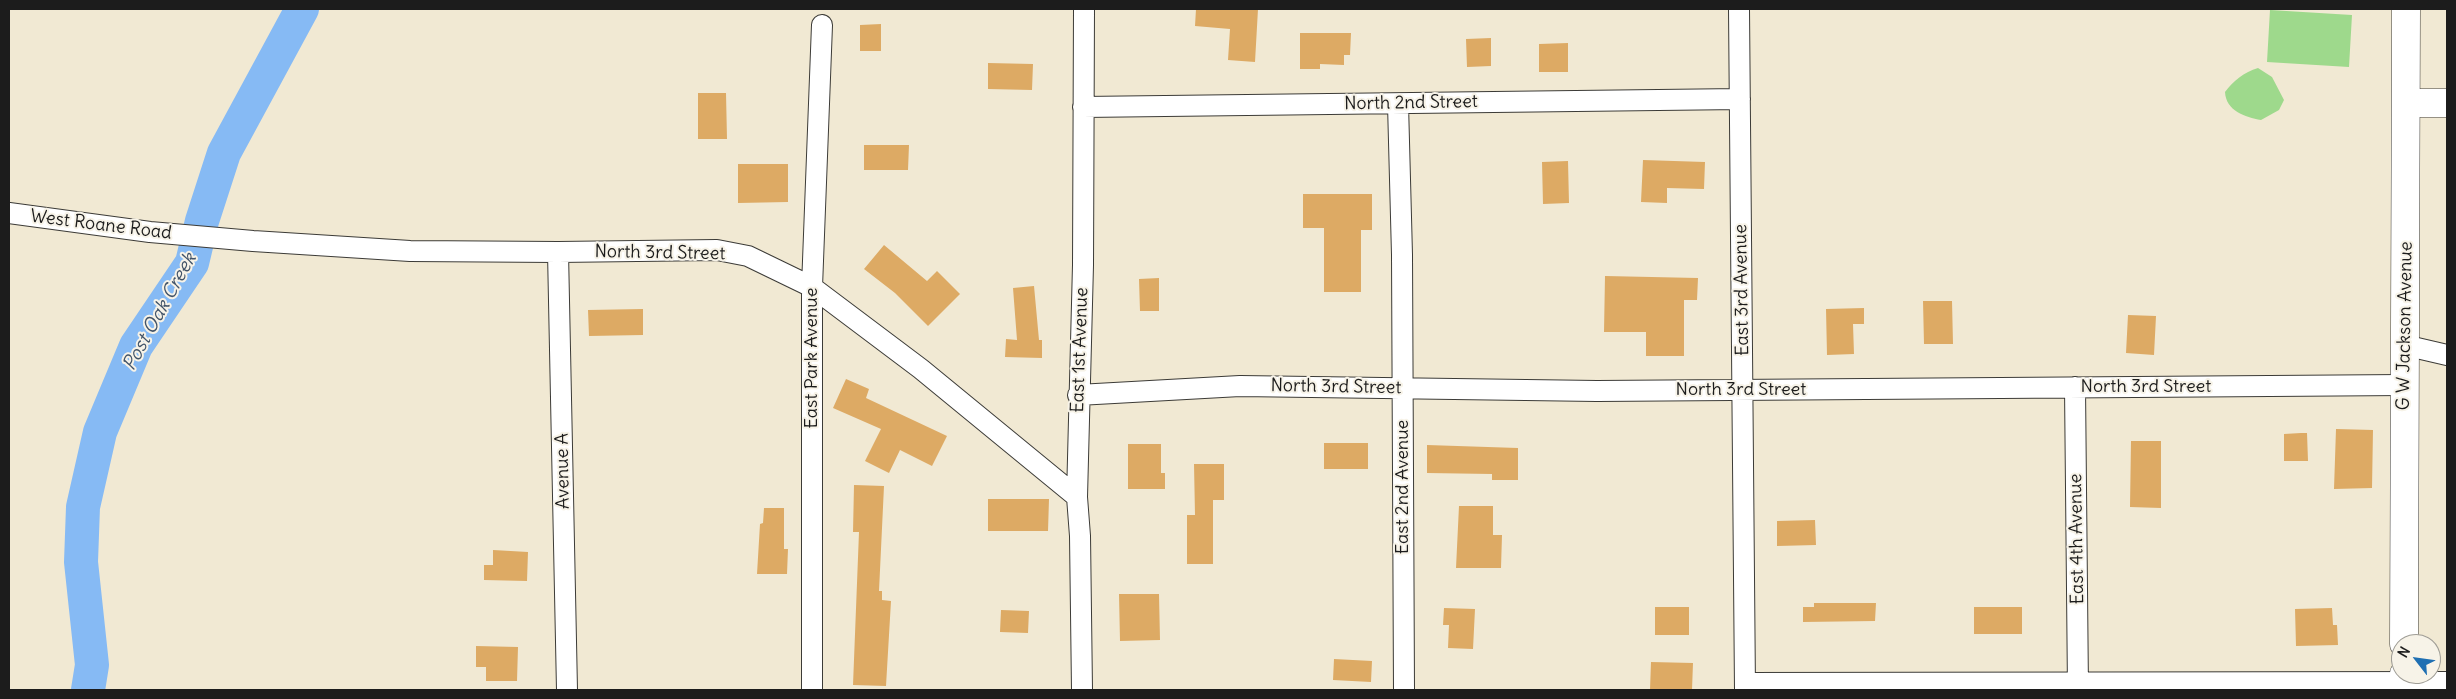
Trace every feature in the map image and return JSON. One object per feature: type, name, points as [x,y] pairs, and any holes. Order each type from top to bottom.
[{"type":"street","name":"East 1st Avenue","points":[[1082,690],[1080,536],[1077,498],[1078,395],[1083,265],[1084,9]]},
{"type":"street","name":"East 3rd Avenue","points":[[1740,9],[1745,687]]},
{"type":"street","name":"G W Jackson Avenue","points":[[2404,634],[2406,9]]},
{"type":"street","name":"East Park Avenue","points":[[812,690],[812,288],[822,25]]},
{"type":"street","name":"North 2nd Street","points":[[1083,107],[1740,99]]},
{"type":"street","points":[[2407,103],[2447,104]]},
{"type":"street","name":"East 2nd Avenue","points":[[1398,104],[1402,255],[1404,690]]},
{"type":"street","name":"West Roane Road","points":[[9,213],[150,232],[252,241]]},
{"type":"street","name":"North 3rd Street","points":[[252,241],[410,250],[558,252],[717,250],[748,256],[812,288],[922,369],[1077,498]]},
{"type":"street","name":"Avenue A","points":[[558,252],[567,690]]},
{"type":"street","points":[[2404,345],[2447,355]]},
{"type":"street","name":"North 3rd Street","points":[[1078,395],[1240,386],[1597,391],[2404,385]]},
{"type":"street","name":"East 4th Avenue","points":[[2075,387],[2078,686]]},
{"type":"street","points":[[1745,687],[2391,682]]},
{"type":"green space","points":[[2270,10],[2352,15],[2349,67],[2267,62]]},
{"type":"green space","points":[[2258,68],[2272,77],[2284,100],[2279,110],[2261,120],[2237,112],[2226,99],[2225,92],[2239,77]]},
{"type":"building","points":[[1196,9],[1258,9],[1255,62],[1228,60],[1230,29],[1195,26]]},
{"type":"building","points":[[881,24],[881,51],[860,51],[860,25]]},
{"type":"building","points":[[1300,33],[1351,33],[1350,55],[1344,55],[1344,65],[1320,64],[1320,69],[1300,69]]},
{"type":"building","points":[[1491,38],[1491,66],[1467,67],[1466,39]]},
{"type":"building","points":[[1568,43],[1568,72],[1539,72],[1539,44]]},
{"type":"building","points":[[988,63],[1033,64],[1032,90],[988,89]]},
{"type":"building","points":[[698,93],[726,93],[727,139],[698,139]]},
{"type":"building","points":[[864,145],[909,145],[908,170],[864,170]]},
{"type":"building","points":[[1643,160],[1705,162],[1704,189],[1667,188],[1667,203],[1641,202]]},
{"type":"building","points":[[1568,161],[1569,203],[1543,204],[1542,162]]},
{"type":"building","points":[[738,164],[788,164],[788,202],[738,203]]},
{"type":"building","points":[[1303,194],[1372,194],[1372,230],[1361,230],[1361,292],[1324,292],[1324,228],[1303,228]]},
{"type":"building","points":[[884,245],[927,281],[937,271],[960,294],[928,326],[895,293],[864,269]]},
{"type":"building","points":[[1605,276],[1698,278],[1697,300],[1684,300],[1684,356],[1646,356],[1646,332],[1604,332]]},
{"type":"building","points":[[1159,278],[1159,311],[1140,311],[1139,279]]},
{"type":"building","points":[[1034,286],[1039,340],[1042,340],[1042,358],[1005,357],[1006,339],[1017,340],[1013,288]]},
{"type":"building","points":[[1923,301],[1952,301],[1953,344],[1924,344]]},
{"type":"building","points":[[1864,308],[1864,324],[1853,324],[1854,354],[1827,355],[1826,309]]},
{"type":"building","points":[[643,309],[643,335],[589,336],[588,310]]},
{"type":"building","points":[[2128,315],[2156,316],[2154,355],[2126,353]]},
{"type":"building","points":[[846,379],[869,389],[866,398],[947,436],[932,466],[900,450],[889,473],[865,461],[881,429],[833,408]]},
{"type":"building","points":[[2336,429],[2373,430],[2372,488],[2334,489]]},
{"type":"building","points":[[2307,433],[2308,461],[2284,461],[2284,434]]},
{"type":"building","points":[[2131,441],[2161,441],[2161,508],[2130,507]]},
{"type":"building","points":[[1324,443],[1368,443],[1368,469],[1324,469]]},
{"type":"building","points":[[1128,444],[1161,444],[1161,473],[1165,473],[1165,489],[1128,489]]},
{"type":"building","points":[[1427,445],[1518,448],[1518,480],[1492,480],[1492,474],[1427,473]]},
{"type":"building","points":[[1194,464],[1224,464],[1224,500],[1213,500],[1213,564],[1187,564],[1187,515],[1195,515]]},
{"type":"building","points":[[854,485],[884,486],[879,591],[882,591],[882,600],[891,601],[886,686],[853,685],[859,532],[853,532]]},
{"type":"building","points":[[988,499],[1049,499],[1048,531],[988,531]]},
{"type":"building","points":[[1459,506],[1493,506],[1493,535],[1502,535],[1501,568],[1456,568]]},
{"type":"building","points":[[764,508],[784,508],[784,549],[788,549],[787,574],[757,574],[760,524],[763,523]]},
{"type":"building","points":[[1815,520],[1816,545],[1777,546],[1777,521]]},
{"type":"building","points":[[493,550],[528,552],[527,581],[484,580],[484,565],[493,565]]},
{"type":"building","points":[[1119,594],[1159,594],[1160,640],[1120,641]]},
{"type":"building","points":[[1814,603],[1876,603],[1875,621],[1803,622],[1803,607],[1814,607]]},
{"type":"building","points":[[1655,607],[1689,607],[1689,635],[1655,635]]},
{"type":"building","points":[[1974,607],[2022,607],[2022,634],[1974,634]]},
{"type":"building","points":[[1444,608],[1475,609],[1473,649],[1448,648],[1449,625],[1443,625]]},
{"type":"building","points":[[2332,608],[2333,625],[2337,625],[2338,645],[2296,646],[2295,609]]},
{"type":"building","points":[[1001,610],[1029,611],[1028,633],[1000,632]]},
{"type":"building","points":[[476,646],[518,647],[517,681],[486,681],[486,667],[476,667]]},
{"type":"building","points":[[1334,659],[1372,661],[1371,682],[1333,680]]},
{"type":"building","points":[[1651,662],[1693,663],[1692,690],[1650,690]]},
{"type":"waterway","name":"Post Oak Creek","points":[[88,690],[92,665],[81,562],[83,507],[100,432],[136,346],[192,263],[202,221],[224,153],[302,9]]}]
